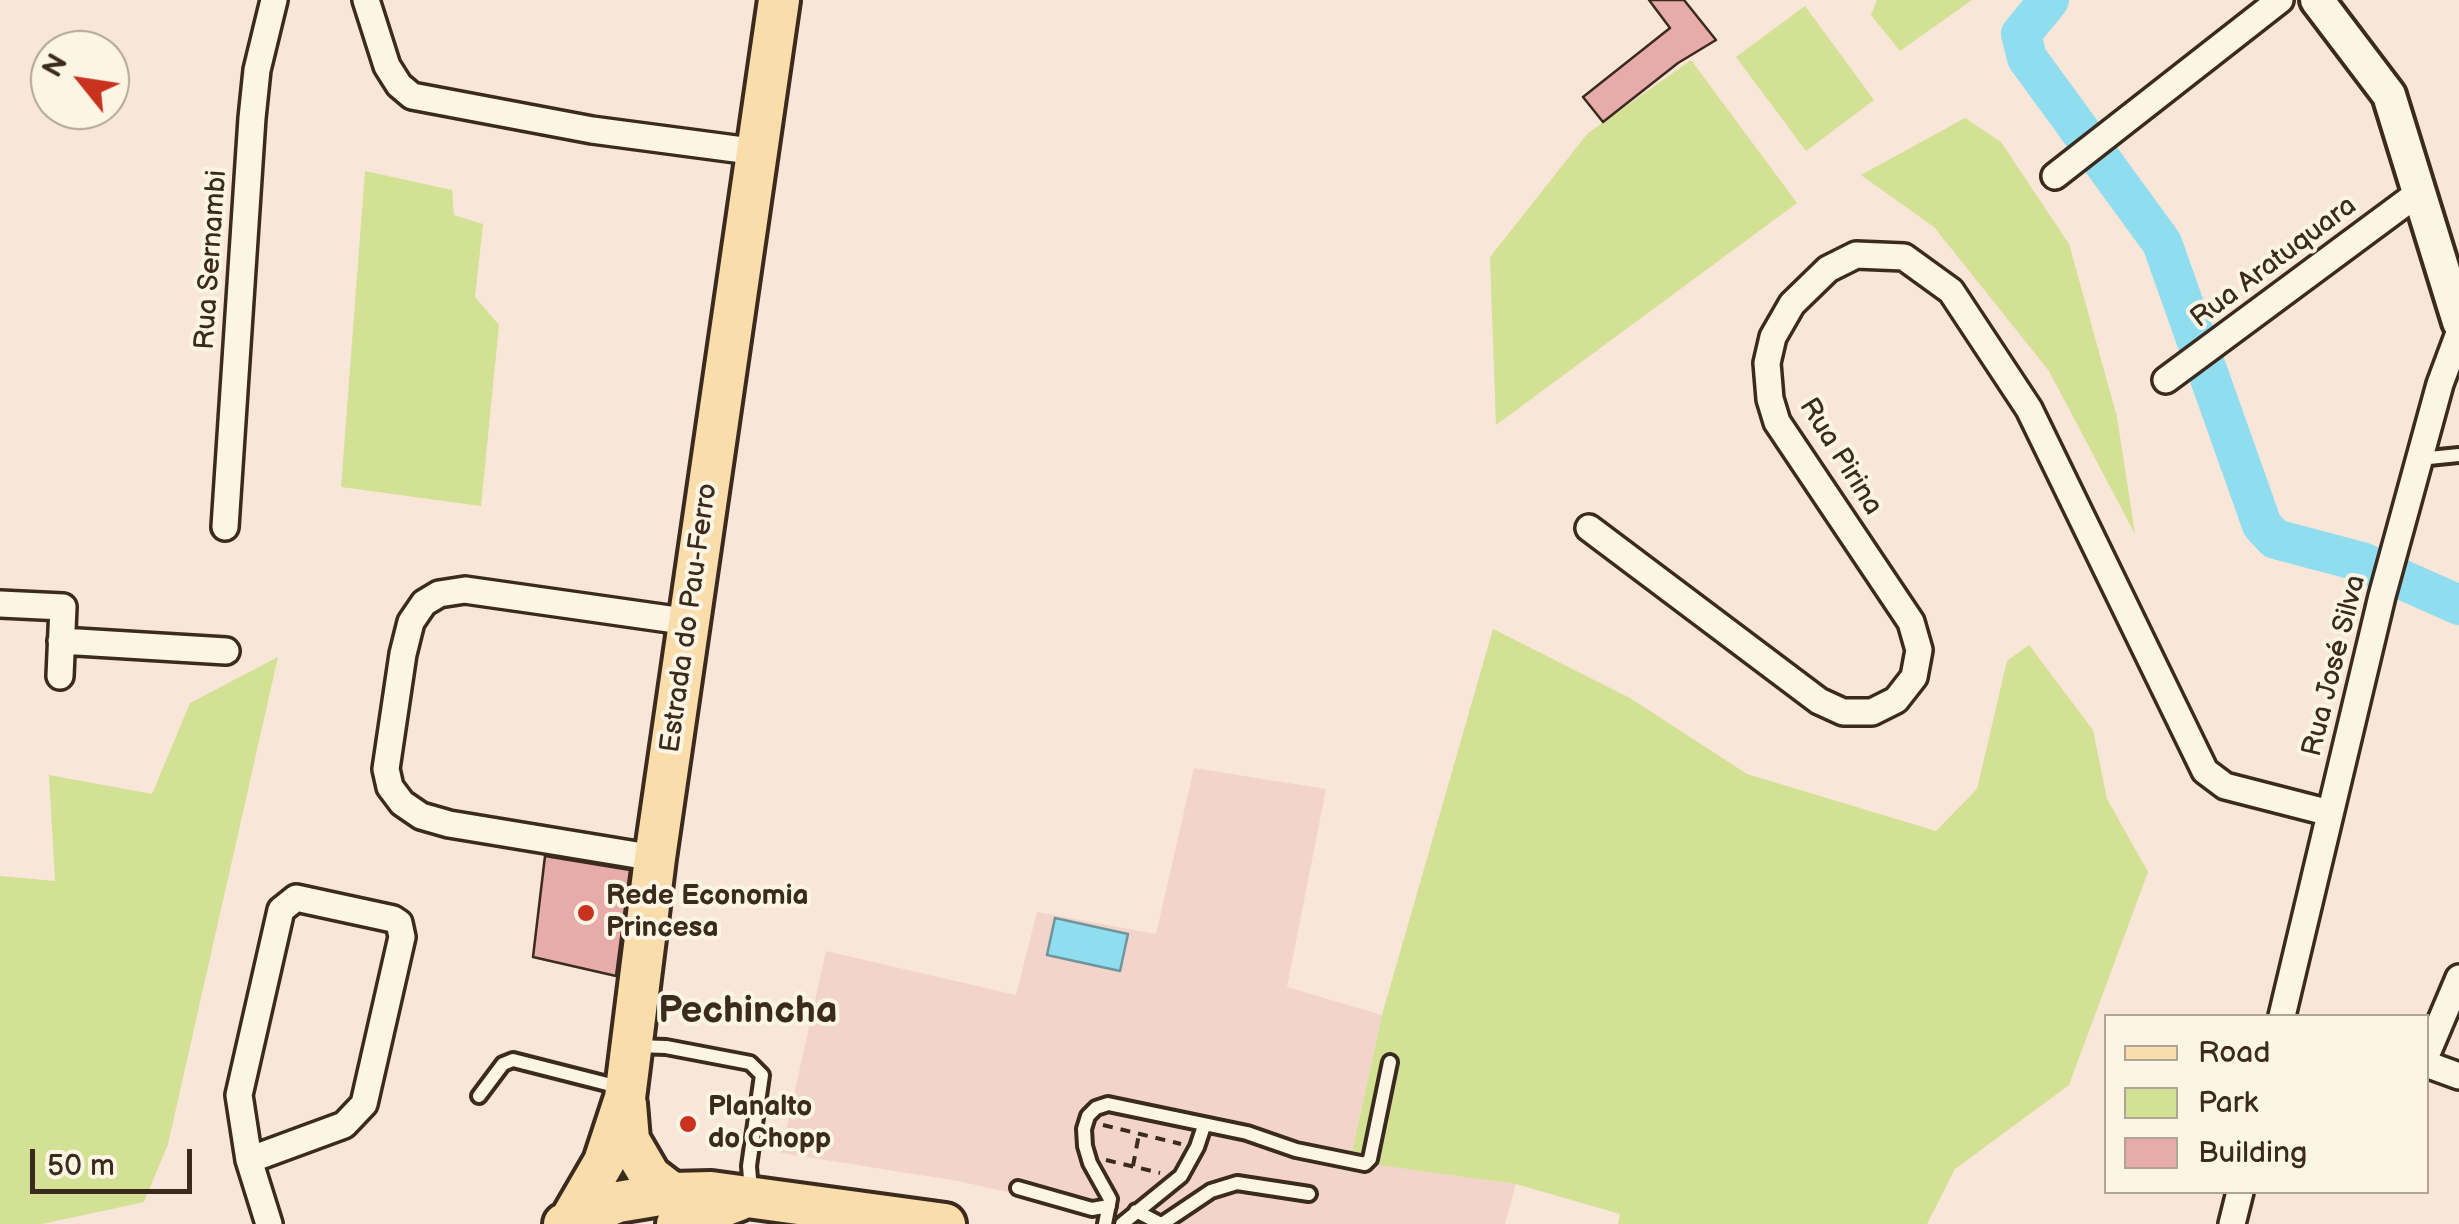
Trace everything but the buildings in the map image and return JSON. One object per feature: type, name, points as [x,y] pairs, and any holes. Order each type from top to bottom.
[{"type":"main road","name":"Estrada do Pau-Ferro","points":[[567,1223],[604,1162],[626,1094],[655,858],[778,0]]},
{"type":"main road","points":[[626,1094],[629,1140],[674,1208]]},
{"type":"main road","points":[[567,1223],[618,1202],[674,1208],[711,1192],[945,1224]]},
{"type":"street","name":"Rua Sernambi","points":[[224,526],[252,118],[257,70],[274,0]]},
{"type":"street","points":[[366,0],[387,66],[398,85],[412,96],[592,130],[758,152]]},
{"type":"street","points":[[2055,176],[2280,0]]},
{"type":"street","points":[[2317,0],[2389,96],[2459,322]]},
{"type":"street","name":"Rua Aratuquara","points":[[2166,380],[2417,194]]},
{"type":"street","name":"Rua Pirina","points":[[1589,528],[1819,701],[1843,712],[1872,712],[1896,700],[1914,677],[1919,650],[1912,622],[1777,422],[1770,399],[1767,363],[1773,336],[1792,304],[1828,269],[1856,255],[1904,257],[1951,290],[2029,410],[2205,771],[2225,786],[2330,813]]},
{"type":"street","name":"Rua José Silva","points":[[2287,1014],[2382,596],[2440,384],[2459,333]]},
{"type":"street","points":[[655,858],[449,824],[421,816],[402,803],[390,787],[386,769],[403,654],[411,622],[424,604],[440,594],[466,590],[690,622]]},
{"type":"street","points":[[0,604],[63,606],[60,676]]},
{"type":"street","points":[[61,641],[226,652]]},
{"type":"street","points":[[249,1160],[344,1125],[364,1104],[402,938],[399,923],[296,898],[281,910],[239,1095],[249,1160],[268,1224]]},
{"type":"street","points":[[2429,1053],[2459,978]]},
{"type":"street","points":[[2429,1061],[2459,1076]]},
{"type":"street","points":[[2232,1224],[2240,1194]]},
{"type":"lane","points":[[2419,459],[2459,455]]},
{"type":"lane","points":[[634,1046],[666,1046],[750,1063],[762,1075],[748,1198]]},
{"type":"lane","points":[[480,1096],[503,1064],[513,1060],[626,1094]]},
{"type":"lane","points":[[1107,1215],[1110,1198],[1090,1163],[1084,1129],[1096,1108],[1108,1104],[1248,1133],[1358,1166],[1370,1159],[1390,1062]]},
{"type":"lane","points":[[1018,1188],[1092,1208],[1123,1222],[1181,1176],[1204,1126]]},
{"type":"lane","points":[[1136,1211],[1162,1224],[1211,1191],[1237,1184],[1309,1194]]},
{"type":"path","points":[[1093,1123],[1186,1145]]},
{"type":"path","points":[[1132,1166],[1139,1134]]},
{"type":"path","points":[[1184,1152],[1185,1136]]},
{"type":"path","points":[[1096,1158],[1170,1176]]},
{"type":"shaded area","points":[[1194,768],[1326,789],[1287,987],[1382,1015],[1350,1160],[1516,1184],[1505,1224],[1150,1224],[958,1181],[781,1153],[826,951],[1016,995],[1037,912],[1156,934]]},
{"type":"green space","points":[[1877,0],[1972,0],[1900,51],[1871,15]]},
{"type":"green space","points":[[1805,6],[1874,100],[1806,151],[1736,57]]},
{"type":"green space","points":[[1691,60],[1797,203],[1496,425],[1490,257],[1588,133]]},
{"type":"green space","points":[[1965,118],[2001,142],[2069,244],[2117,417],[2135,534],[2049,371],[1934,227],[1861,175]]},
{"type":"green space","points":[[365,171],[452,190],[454,215],[483,224],[475,297],[499,325],[481,506],[341,487]]},
{"type":"green space","points":[[1493,629],[1630,698],[1747,774],[1936,831],[1977,789],[2007,661],[2029,645],[2093,730],[2107,799],[2148,872],[2069,1085],[1955,1169],[1927,1224],[1618,1224],[1620,1214],[1516,1184],[1350,1161],[1382,1015]]},
{"type":"green space","points":[[278,657],[168,1144],[144,1202],[42,1224],[0,1224],[0,876],[55,881],[49,775],[152,794],[190,703]]},
{"type":"water","points":[[1055,918],[1128,934],[1120,971],[1047,955]]},
{"type":"waterway","points":[[2049,0],[2021,34],[2027,58],[2162,243],[2262,525],[2275,539],[2362,562],[2459,605]]},
{"type":"place","name":"Rede Economia Princesa","points":[[586,913]]},
{"type":"place","name":"Planalto do Chopp","points":[[688,1124]]},
{"type":"district","name":"Pechincha","points":[[748,1012]]}]
